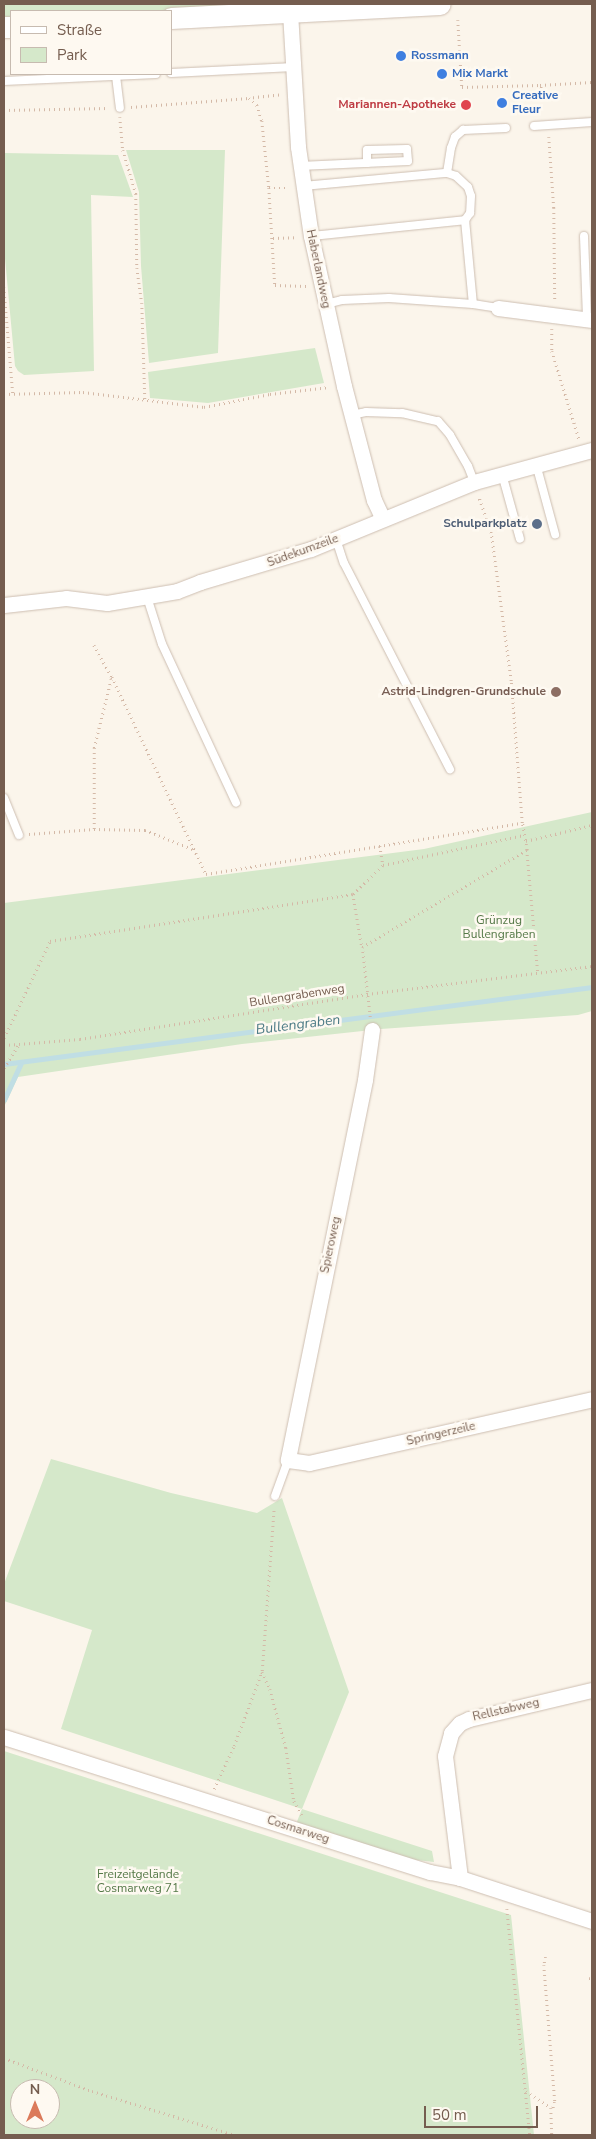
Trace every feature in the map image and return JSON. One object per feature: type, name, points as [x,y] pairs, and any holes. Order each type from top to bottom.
[{"type":"main road","points":[[172,18],[290,8],[440,4]]},
{"type":"street","name":"Haberlandweg","points":[[290,8],[300,166],[303,186],[303,236],[326,304],[344,386],[374,500],[383,519]]},
{"type":"street","points":[[498,308],[589,319]]},
{"type":"street","name":"Südekumzeile","points":[[4,604],[66,598],[107,603],[178,591],[200,582],[284,558],[336,539],[474,482],[587,451]]},
{"type":"street","name":"Spieroweg","points":[[288,1460],[365,1080],[372,1030]]},
{"type":"street","name":"Springerzeile","points":[[288,1460],[309,1463],[592,1399]]},
{"type":"street","name":"Rellstabweg","points":[[460,1878],[445,1756],[450,1733],[460,1723],[469,1719],[592,1690]]},
{"type":"street","name":"Cosmarweg","points":[[4,1737],[430,1872],[460,1878],[592,1921]]},
{"type":"lane","points":[[172,73],[294,67]]},
{"type":"lane","points":[[4,81],[136,75]]},
{"type":"lane","points":[[116,76],[120,108]]},
{"type":"lane","points":[[539,125],[592,122]]},
{"type":"lane","points":[[447,173],[450,148],[455,137],[463,130],[506,128]]},
{"type":"lane","points":[[300,166],[367,163],[408,161],[407,149],[367,150],[367,163]]},
{"type":"lane","points":[[303,186],[447,173],[456,176],[468,187],[471,207],[465,220],[474,304]]},
{"type":"lane","points":[[303,236],[465,220]]},
{"type":"lane","points":[[584,236],[589,319]]},
{"type":"lane","points":[[326,304],[342,300],[389,298],[474,304],[498,308]]},
{"type":"lane","points":[[352,415],[366,412],[402,413],[438,421],[450,436],[468,466],[474,482]]},
{"type":"lane","points":[[536,464],[555,534]]},
{"type":"lane","points":[[502,474],[520,539]]},
{"type":"lane","points":[[336,539],[344,563],[450,769]]},
{"type":"lane","points":[[147,597],[162,644],[236,803]]},
{"type":"lane","points":[[4,798],[20,835]]},
{"type":"lane","points":[[276,1496],[288,1460]]},
{"type":"path","points":[[458,20],[462,87],[540,87],[592,82]]},
{"type":"path","points":[[4,110],[120,108],[283,94]]},
{"type":"path","points":[[250,98],[260,114],[269,188],[275,285],[306,286]]},
{"type":"path","points":[[120,108],[123,150],[136,194],[137,268],[142,303],[145,401]]},
{"type":"path","points":[[539,125],[548,128],[552,168],[556,306],[553,315],[552,350],[587,451]]},
{"type":"path","points":[[269,188],[287,188]]},
{"type":"path","points":[[273,238],[303,236]]},
{"type":"path","points":[[4,286],[13,394]]},
{"type":"path","points":[[4,394],[83,392],[204,407],[270,394],[344,386]]},
{"type":"path","points":[[474,482],[491,533],[511,681],[522,823],[527,850],[538,974]]},
{"type":"path","points":[[94,646],[112,678],[206,874],[522,823]]},
{"type":"path","points":[[94,829],[94,748],[112,678]]},
{"type":"path","points":[[525,841],[592,825]]},
{"type":"path","points":[[20,835],[94,829],[145,830],[196,851]]},
{"type":"path","points":[[4,1038],[50,941],[353,894],[383,865],[524,835]]},
{"type":"path","points":[[380,846],[383,865]]},
{"type":"path","points":[[362,947],[527,850]]},
{"type":"path","points":[[353,894],[362,947],[372,1030]]},
{"type":"path","name":"Bullengrabenweg","points":[[4,1045],[80,1039],[367,994],[592,966]]},
{"type":"path","points":[[4,1068],[18,1044]]},
{"type":"path","points":[[210,1802],[219,1776],[234,1746],[262,1671],[276,1496]]},
{"type":"path","points":[[262,1671],[270,1689],[284,1740],[294,1801],[304,1817]]},
{"type":"path","points":[[507,1909],[530,2135]]},
{"type":"path","points":[[546,1957],[544,1966],[555,2102],[552,2111],[552,2135]]},
{"type":"path","points":[[4,2058],[92,2091],[235,2135]]},
{"type":"path","points":[[526,2091],[546,2104],[552,2111]]},
{"type":"green space","points":[[257,4],[172,11],[10,10],[10,21],[4,21],[4,5]]},
{"type":"green space","points":[[126,150],[225,150],[218,353],[149,363],[141,266],[139,192]]},
{"type":"green space","points":[[4,153],[118,155],[133,197],[91,195],[94,371],[24,375],[15,366],[4,248]]},
{"type":"green space","points":[[315,348],[324,383],[208,403],[150,398],[148,372]]},
{"type":"green space","name":"Grünzug Bullengraben","points":[[592,812],[592,1011],[578,1015],[381,1029],[242,1044],[18,1077],[4,1107],[4,903],[424,849]]},
{"type":"green space","points":[[51,1459],[171,1493],[257,1513],[282,1498],[349,1692],[302,1809],[61,1729],[92,1630],[4,1601],[4,1584]]},
{"type":"green space","name":"Freizeitgelände Cosmarweg 71","points":[[4,1751],[511,1915],[534,2135],[4,2135]]},
{"type":"green space","points":[[302,1809],[432,1851],[434,1862],[408,1859],[296,1824]]},
{"type":"waterway","name":"Bullengraben","points":[[4,1064],[592,987]]},
{"type":"waterway","points":[[4,1100],[21,1063]]},
{"type":"place","name":"Rossmann","points":[[401,56]]},
{"type":"place","name":"Mix Markt","points":[[442,74]]},
{"type":"place","name":"Creative Fleur","points":[[502,103]]},
{"type":"place","name":"Mariannen-Apotheke","points":[[466,105]]},
{"type":"place","name":"Schulparkplatz","points":[[537,524]]},
{"type":"place","name":"Astrid-Lindgren-Grundschule","points":[[556,692]]}]
